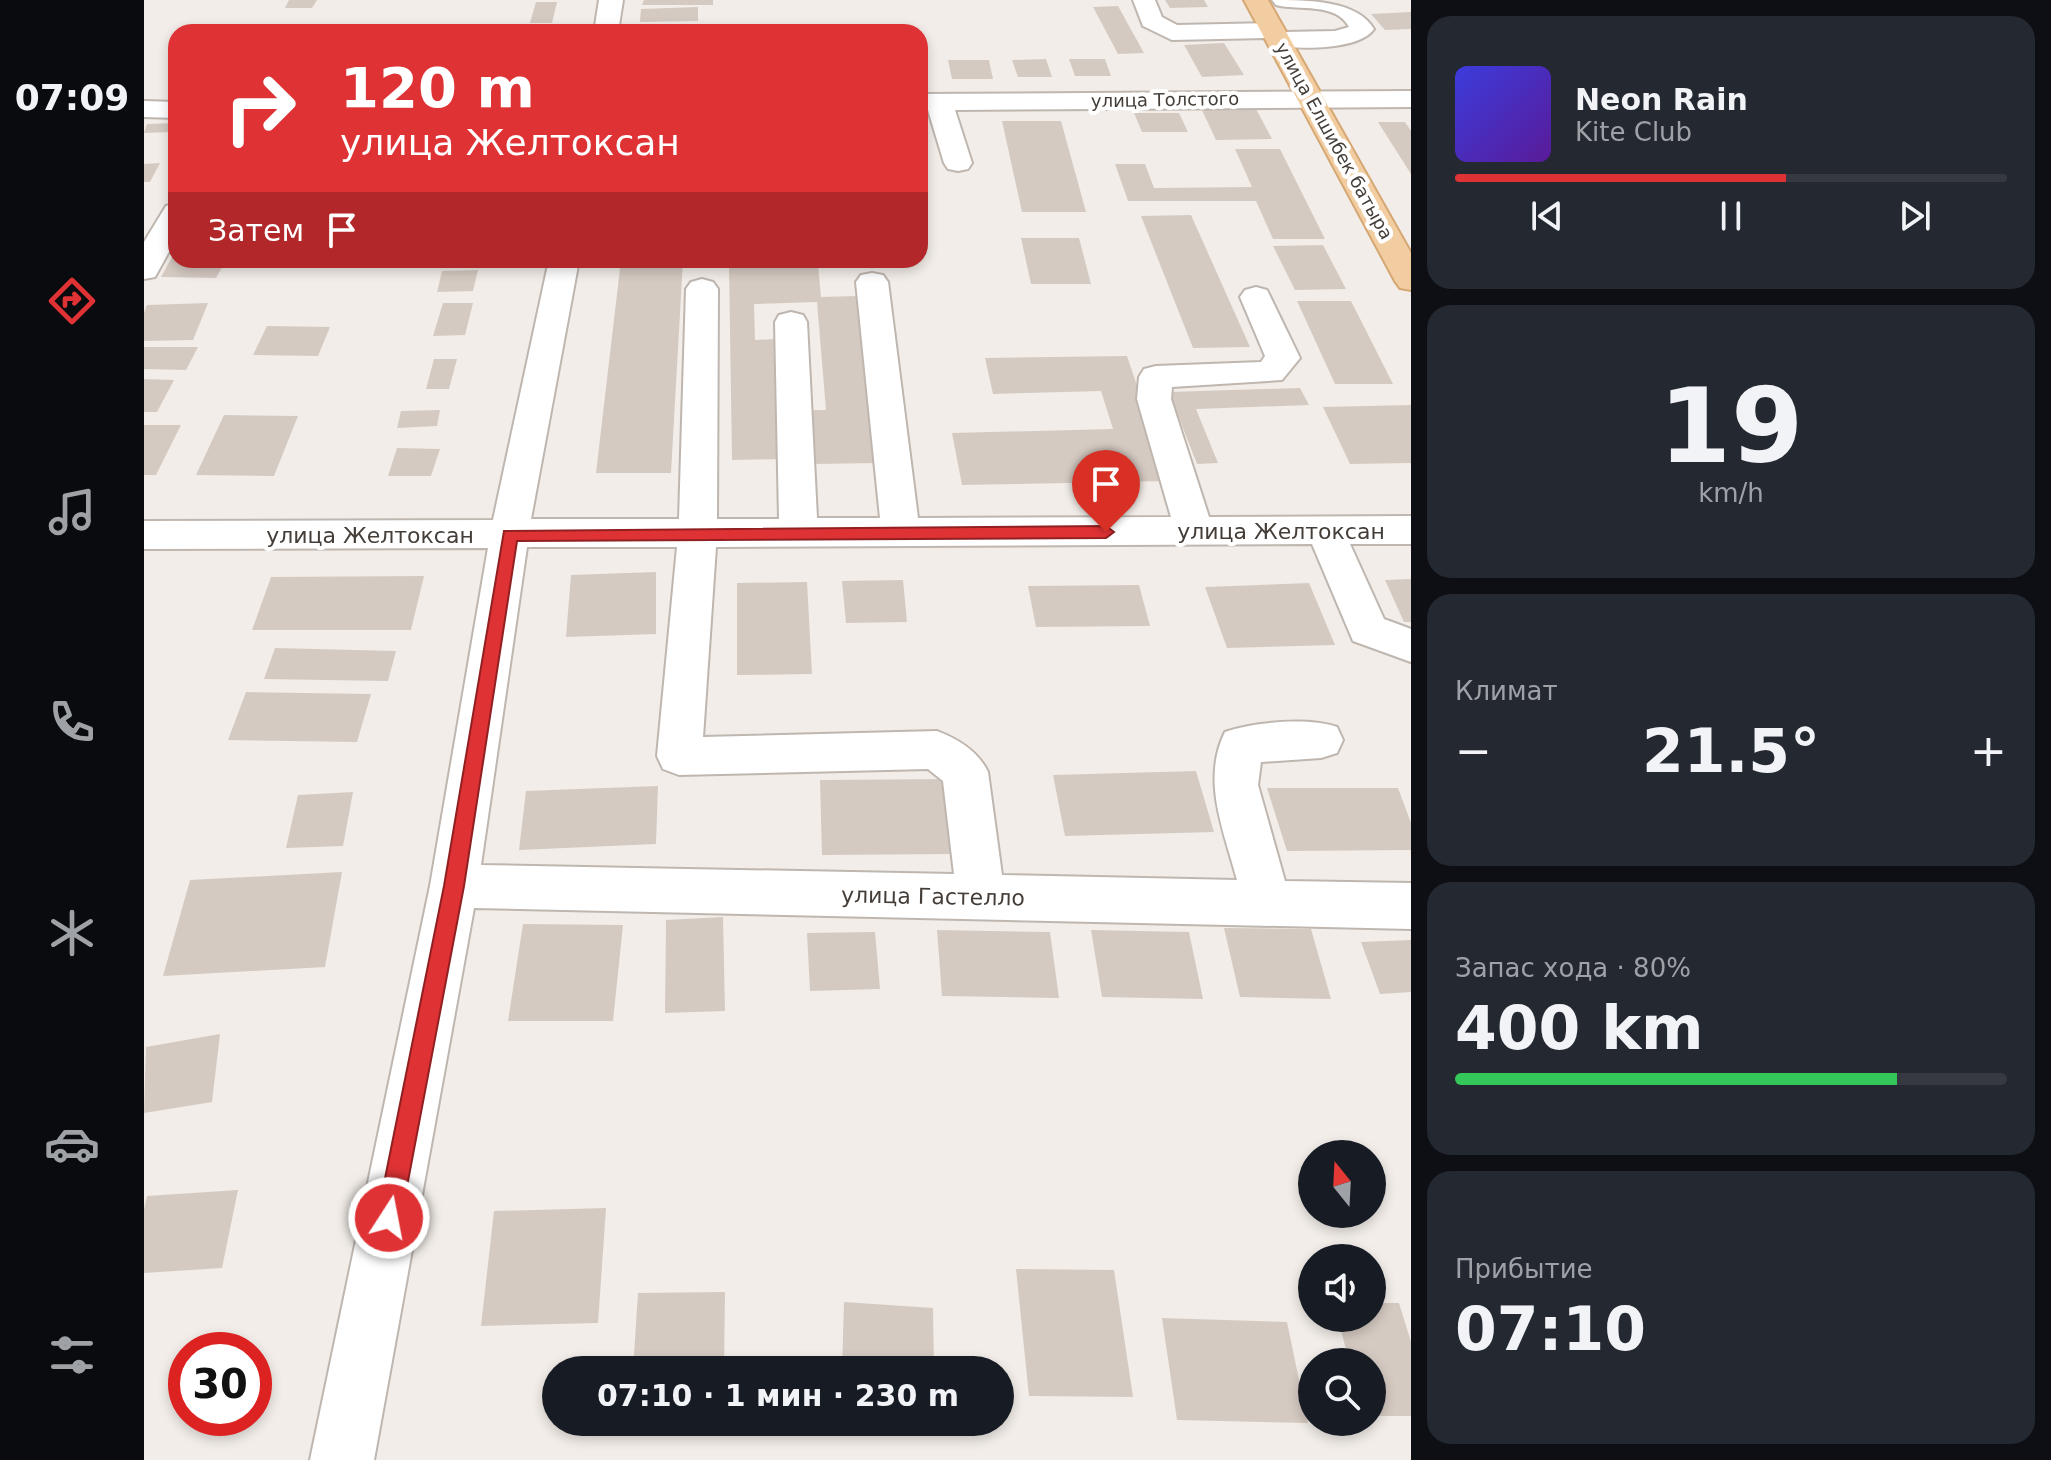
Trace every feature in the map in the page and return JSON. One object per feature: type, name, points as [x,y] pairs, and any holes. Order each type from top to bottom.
[{"type":"main road","name":"улица Елшибек батыра","points":[[1256,0],[1410,276]]},
{"type":"street","points":[[607,24],[611,0]]},
{"type":"street","points":[[1176,55],[1170,40],[1335,37],[1358,33],[1362,29],[1357,16],[1346,10],[1284,0]]},
{"type":"street","points":[[1144,1],[1152,21],[1172,33],[1277,38]]},
{"type":"street","name":"улица Толстого","points":[[930,102],[1411,99]]},
{"type":"street","points":[[930,102],[958,163]]},
{"type":"street","points":[[144,109],[168,110]]},
{"type":"street","points":[[144,270],[168,226]]},
{"type":"street","points":[[342,1460],[454,886],[509,535],[562,268]]},
{"type":"street","points":[[872,282],[901,533]]},
{"type":"street","points":[[702,289],[698,534],[679,756],[937,750],[965,772],[981,897]]},
{"type":"street","points":[[1194,531],[1154,399],[1156,377],[1270,372],[1283,358],[1256,297]]},
{"type":"street","points":[[791,322],[799,533]]},
{"type":"street","points":[[1325,530],[1368,630],[1411,646]]},
{"type":"street","name":"улица Желтоксан","points":[[144,535],[1411,530]]},
{"type":"street","points":[[1267,903],[1235,785],[1241,745],[1321,740]]},
{"type":"street","name":"улица Гастелло","points":[[454,886],[1411,906]]},
{"type":"building","points":[[289,0],[317,0],[312,8],[285,8]]},
{"type":"building","points":[[644,0],[713,0],[713,5],[642,5]]},
{"type":"building","points":[[1165,0],[1204,0],[1208,7],[1170,8]]},
{"type":"building","points":[[536,2],[557,2],[552,23],[530,23]]},
{"type":"building","points":[[1118,6],[1144,53],[1118,54],[1093,7]]},
{"type":"building","points":[[698,7],[698,21],[640,22],[641,9]]},
{"type":"building","points":[[1411,12],[1411,29],[1385,30],[1371,14]]},
{"type":"building","points":[[1224,43],[1244,75],[1202,77],[1184,45]]},
{"type":"building","points":[[1046,59],[1052,77],[1018,77],[1012,60]]},
{"type":"building","points":[[1069,59],[1105,59],[1111,76],[1075,76]]},
{"type":"building","points":[[948,60],[989,60],[993,79],[952,79]]},
{"type":"building","points":[[1255,107],[1272,139],[1216,140],[1201,108]]},
{"type":"building","points":[[1134,113],[1179,113],[1188,132],[1142,132]]},
{"type":"building","points":[[1002,121],[1061,121],[1086,212],[1022,212]]},
{"type":"building","points":[[1378,122],[1405,122],[1411,131],[1411,174]]},
{"type":"building","points":[[168,123],[168,132],[144,133],[147,124]]},
{"type":"building","points":[[1235,149],[1280,149],[1325,239],[1273,239],[1256,201],[1128,201],[1115,164],[1145,164],[1154,188],[1252,187]]},
{"type":"building","points":[[160,163],[150,182],[144,182],[144,164]]},
{"type":"building","points":[[1191,215],[1250,347],[1193,348],[1141,216]]},
{"type":"building","points":[[1021,238],[1079,238],[1091,284],[1031,284]]},
{"type":"building","points":[[1323,245],[1346,289],[1295,290],[1273,246]]},
{"type":"building","points":[[168,264],[168,268],[222,268],[216,278],[161,277]]},
{"type":"building","points":[[620,268],[683,268],[671,473],[596,473]]},
{"type":"building","points":[[729,268],[818,268],[821,297],[857,296],[877,463],[814,464],[810,410],[826,410],[817,302],[754,304],[755,340],[776,339],[783,459],[732,460]]},
{"type":"building","points":[[478,270],[473,291],[437,292],[442,271]]},
{"type":"building","points":[[1297,301],[1351,301],[1393,384],[1335,384]]},
{"type":"building","points":[[208,303],[193,340],[144,341],[147,305]]},
{"type":"building","points":[[443,303],[473,303],[465,335],[433,336]]},
{"type":"building","points":[[267,326],[330,327],[318,356],[253,355]]},
{"type":"building","points":[[144,347],[198,347],[186,370],[144,369]]},
{"type":"building","points":[[1127,356],[1169,481],[962,485],[952,433],[1113,429],[1101,391],[993,394],[985,358]]},
{"type":"building","points":[[434,359],[457,359],[449,389],[426,389]]},
{"type":"building","points":[[144,379],[174,380],[157,412],[144,412]]},
{"type":"building","points":[[1300,388],[1309,405],[1196,409],[1218,463],[1197,464],[1169,392]]},
{"type":"building","points":[[1411,405],[1411,463],[1350,464],[1323,407]]},
{"type":"building","points":[[440,410],[437,426],[397,428],[401,411]]},
{"type":"building","points":[[224,415],[298,416],[274,476],[196,475]]},
{"type":"building","points":[[144,425],[181,425],[156,475],[144,475]]},
{"type":"building","points":[[397,448],[440,449],[431,476],[388,476]]},
{"type":"building","points":[[656,572],[656,634],[566,637],[571,575]]},
{"type":"building","points":[[424,576],[411,630],[252,630],[271,577]]},
{"type":"building","points":[[1411,579],[1411,622],[1404,622],[1385,580]]},
{"type":"building","points":[[903,580],[907,622],[846,623],[842,581]]},
{"type":"building","points":[[807,582],[812,674],[737,675],[737,583]]},
{"type":"building","points":[[1309,583],[1335,645],[1227,648],[1205,587]]},
{"type":"building","points":[[1139,585],[1150,626],[1036,627],[1028,586]]},
{"type":"building","points":[[275,648],[396,651],[388,681],[264,679]]},
{"type":"building","points":[[246,692],[371,694],[357,742],[228,740]]},
{"type":"building","points":[[1196,771],[1214,832],[1065,836],[1053,775]]},
{"type":"building","points":[[947,779],[956,854],[822,855],[820,780]]},
{"type":"building","points":[[658,786],[656,844],[519,850],[526,791]]},
{"type":"building","points":[[1267,788],[1398,788],[1411,823],[1411,850],[1287,851]]},
{"type":"building","points":[[353,792],[343,846],[286,848],[298,795]]},
{"type":"building","points":[[342,872],[325,967],[163,976],[190,880]]},
{"type":"building","points":[[723,917],[725,1011],[665,1013],[666,920]]},
{"type":"building","points":[[523,924],[623,925],[613,1021],[508,1021]]},
{"type":"building","points":[[1224,928],[1311,929],[1331,999],[1240,997]]},
{"type":"building","points":[[937,930],[1050,932],[1059,998],[942,996]]},
{"type":"building","points":[[1091,930],[1189,932],[1203,999],[1102,997]]},
{"type":"building","points":[[875,932],[880,989],[810,991],[807,933]]},
{"type":"building","points":[[1411,940],[1411,992],[1380,994],[1361,942]]},
{"type":"building","points":[[220,1034],[212,1102],[144,1113],[146,1047]]},
{"type":"building","points":[[238,1190],[222,1268],[144,1273],[144,1209],[147,1196]]},
{"type":"building","points":[[606,1208],[598,1323],[481,1326],[494,1211]]},
{"type":"building","points":[[1016,1269],[1114,1270],[1133,1397],[1029,1396]]},
{"type":"building","points":[[725,1292],[724,1356],[634,1356],[638,1293]]},
{"type":"building","points":[[844,1302],[933,1308],[934,1356],[842,1356]]},
{"type":"building","points":[[1386,1303],[1399,1303],[1411,1342],[1411,1416],[1386,1416],[1386,1348],[1346,1348],[1342,1332],[1386,1332]]},
{"type":"building","points":[[1162,1318],[1287,1322],[1298,1375],[1298,1423],[1177,1420]]},
{"type":"route","points":[[389,1218],[454,886],[509,535],[1106,532]]}]
